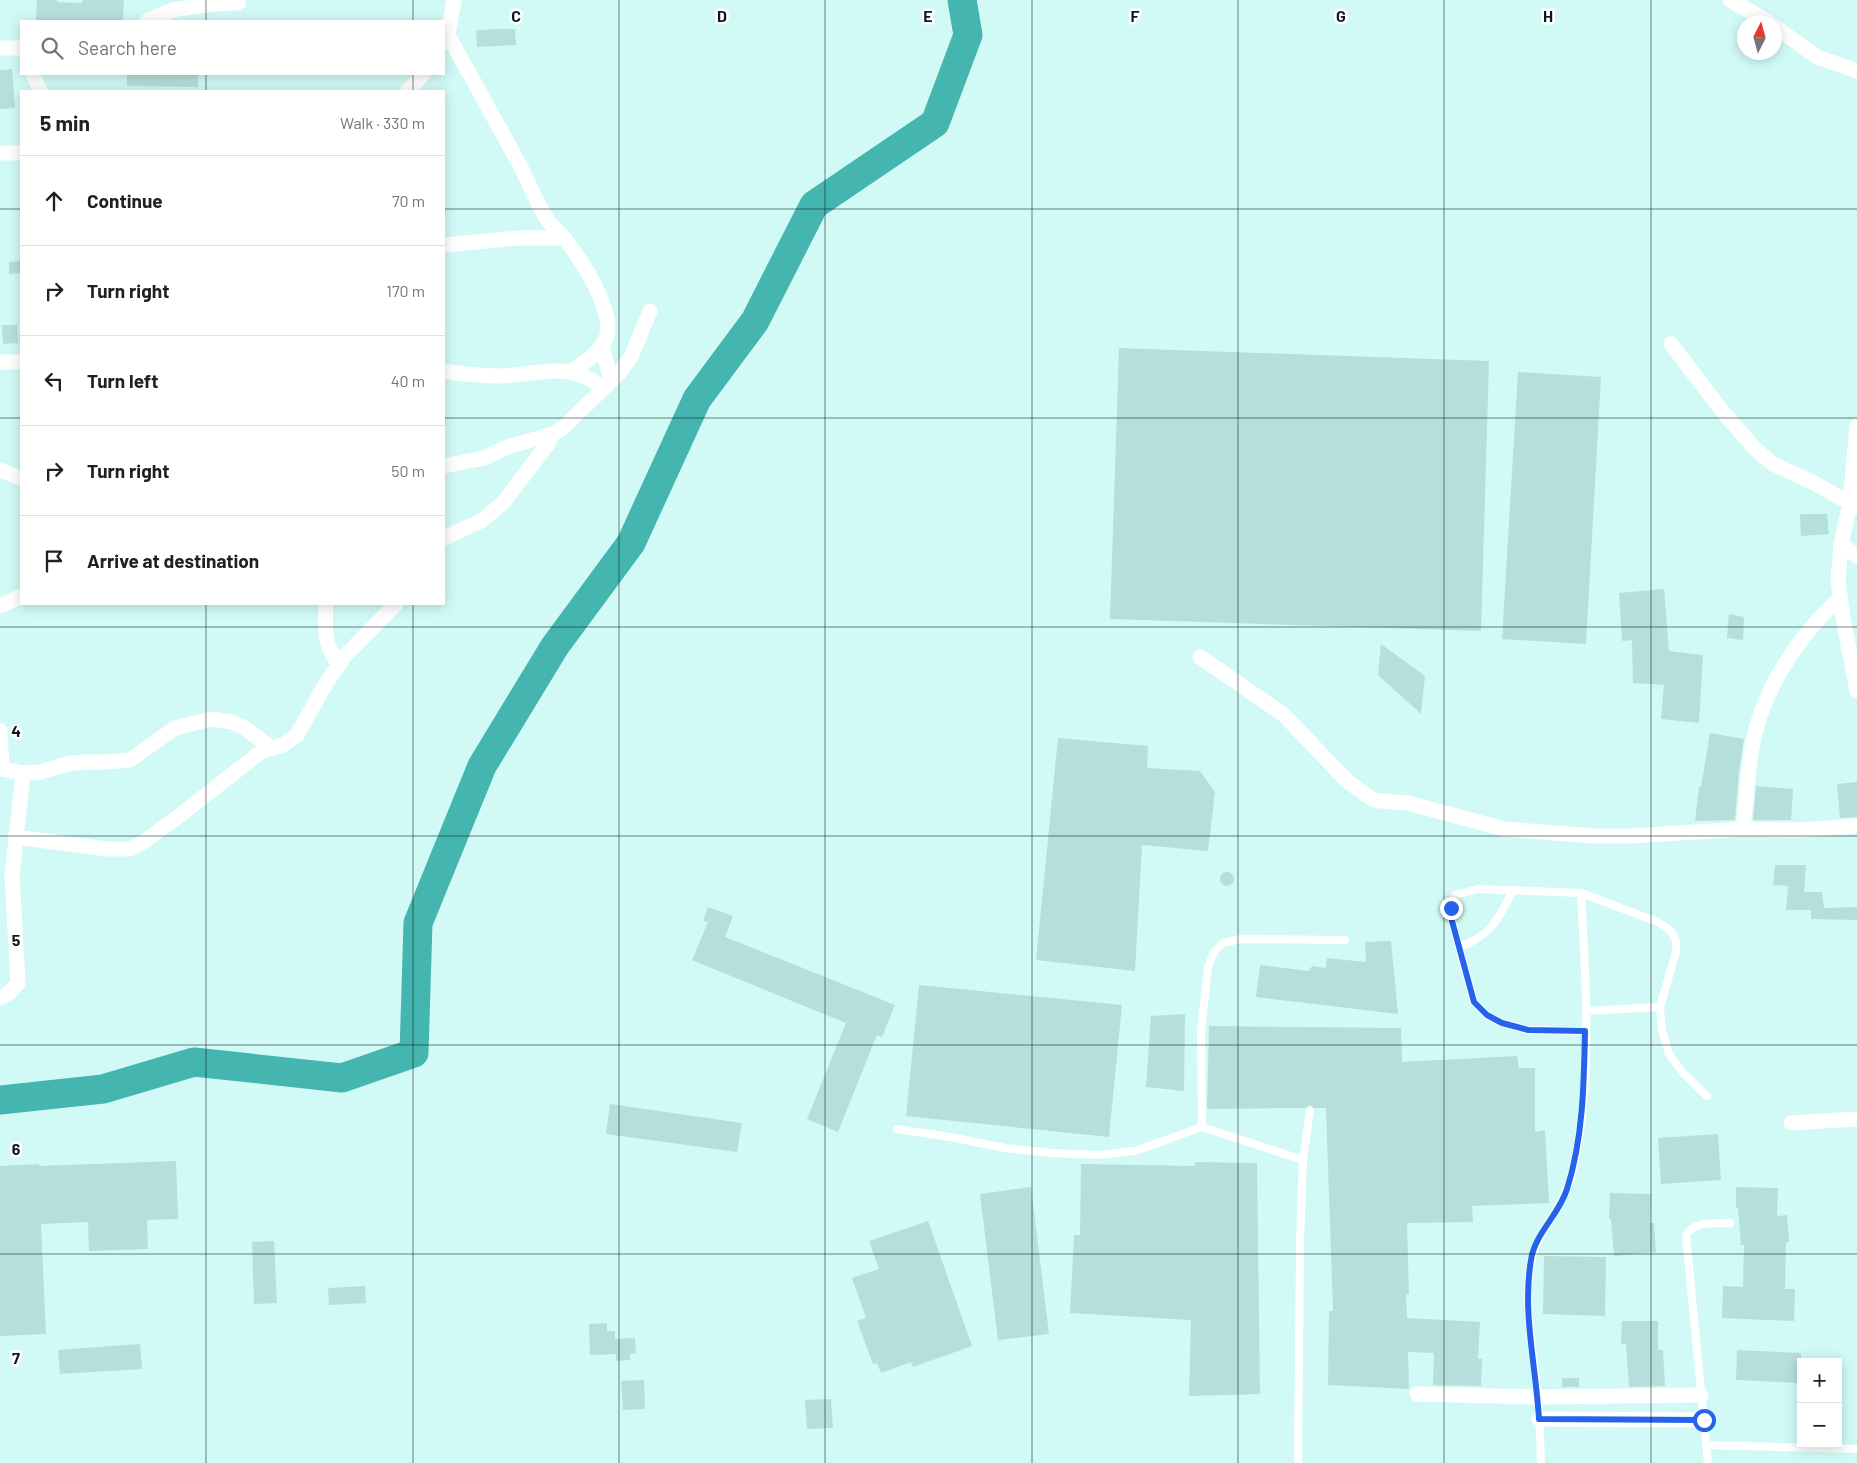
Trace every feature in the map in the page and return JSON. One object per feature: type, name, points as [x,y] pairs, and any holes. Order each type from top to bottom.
[{"type":"street","points":[[454,0],[446,39],[518,162],[548,220],[582,263],[606,314],[608,330],[602,345],[584,364],[570,372]]},
{"type":"street","points":[[1730,0],[1757,15]]},
{"type":"street","points":[[149,20],[173,10],[212,4],[238,3]]},
{"type":"street","points":[[1782,32],[1817,57],[1857,70]]},
{"type":"street","points":[[0,48],[20,48]]},
{"type":"street","points":[[33,75],[40,90]]},
{"type":"street","points":[[409,90],[422,75]]},
{"type":"street","points":[[0,153],[20,153]]},
{"type":"street","points":[[445,245],[518,238],[564,238]]},
{"type":"street","points":[[445,466],[484,458],[506,447],[552,434],[564,427],[631,357],[650,311]]},
{"type":"street","points":[[1671,344],[1722,412],[1755,449],[1773,464],[1853,506]]},
{"type":"street","points":[[602,345],[607,384]]},
{"type":"street","points":[[0,362],[20,362]]},
{"type":"street","points":[[445,371],[502,376],[533,371],[570,372],[607,384]]},
{"type":"street","points":[[1857,426],[1853,506],[1841,544],[1838,580],[1857,691]]},
{"type":"street","points":[[446,536],[481,521],[502,504],[548,444],[552,434]]},
{"type":"street","points":[[0,470],[20,478]]},
{"type":"street","points":[[1841,544],[1857,556]]},
{"type":"street","points":[[0,606],[20,596]]},
{"type":"street","points":[[1743,829],[1751,752],[1762,706],[1799,642],[1819,617],[1840,598]]},
{"type":"street","points":[[326,605],[324,630],[326,644],[339,665]]},
{"type":"street","points":[[15,837],[86,847],[130,849],[142,843],[180,816],[262,751],[283,745],[297,735],[339,665],[360,640],[390,613],[395,605]]},
{"type":"street","points":[[1200,657],[1284,715],[1347,781],[1372,799],[1408,803],[1504,829],[1564,834],[1631,836],[1743,829],[1799,830],[1857,826]]},
{"type":"street","points":[[0,731],[1,769],[23,773],[40,772],[75,763],[130,760],[175,728],[212,719],[232,722],[244,728],[271,748]]},
{"type":"street","points":[[0,998],[10,992],[18,983],[6,875],[15,837],[23,773]]},
{"type":"street","points":[[1791,1123],[1857,1119]]},
{"type":"street","points":[[1417,1394],[1538,1397],[1701,1395]]},
{"type":"street","points":[[1539,1419],[1704,1420]]},
{"type":"lane","points":[[1585,1031],[1528,1030],[1502,1023],[1487,1015],[1474,1002],[1452,921],[1451,908],[1456,895],[1478,889],[1581,894],[1658,922],[1671,931],[1676,941],[1676,952],[1660,1007],[1662,1030],[1669,1054],[1683,1073],[1707,1096]]},
{"type":"lane","points":[[1459,947],[1473,943],[1485,934],[1495,923],[1512,891]]},
{"type":"lane","points":[[1541,1463],[1538,1397],[1528,1307],[1528,1276],[1531,1257],[1537,1241],[1566,1191],[1574,1164],[1583,1101],[1586,1012],[1581,894]]},
{"type":"lane","points":[[1202,1127],[1202,1030],[1208,967],[1214,952],[1223,943],[1240,939],[1345,940]]},
{"type":"lane","points":[[1586,1012],[1660,1007]]},
{"type":"lane","points":[[1298,1463],[1300,1241],[1303,1160],[1310,1111]]},
{"type":"lane","points":[[897,1129],[950,1136],[1005,1148],[1051,1153],[1098,1154],[1135,1151],[1202,1127],[1303,1160]]},
{"type":"lane","points":[[1708,1463],[1686,1236],[1689,1230],[1697,1225],[1730,1223]]},
{"type":"lane","points":[[1706,1445],[1857,1449]]},
{"type":"building","points":[[37,0],[82,3],[82,0],[124,0],[123,20],[36,20]]},
{"type":"building","points":[[515,29],[516,45],[477,47],[476,30]]},
{"type":"building","points":[[12,69],[15,108],[0,109],[0,70]]},
{"type":"building","points":[[127,75],[198,75],[198,87],[127,86]]},
{"type":"building","points":[[20,261],[20,273],[9,274],[9,262]]},
{"type":"building","points":[[2,325],[17,325],[18,343],[3,344]]},
{"type":"building","points":[[1119,348],[1489,361],[1481,631],[1110,619]]},
{"type":"building","points":[[1518,372],[1601,377],[1586,644],[1502,639]]},
{"type":"building","points":[[1800,514],[1827,514],[1829,534],[1801,536]]},
{"type":"building","points":[[1664,589],[1669,651],[1703,655],[1699,723],[1661,719],[1664,685],[1633,683],[1632,640],[1622,641],[1619,593]]},
{"type":"building","points":[[1729,614],[1744,617],[1743,640],[1727,638]]},
{"type":"building","points":[[1381,644],[1425,676],[1421,714],[1378,675]]},
{"type":"building","points":[[1710,733],[1744,739],[1735,820],[1695,821],[1699,787],[1701,787]]},
{"type":"building","points":[[1058,738],[1148,746],[1147,768],[1200,771],[1215,792],[1208,851],[1142,845],[1135,971],[1036,960]]},
{"type":"building","points":[[1857,782],[1857,817],[1840,818],[1837,784]]},
{"type":"building","points":[[1756,786],[1793,789],[1791,820],[1753,820]]},
{"type":"building","points":[[1775,865],[1806,865],[1804,892],[1822,892],[1824,908],[1857,907],[1857,920],[1811,919],[1811,910],[1786,910],[1788,886],[1773,885]]},
{"type":"building","points":[[1227,872],[1232,874],[1234,879],[1232,884],[1227,886],[1222,884],[1220,879],[1222,874]]},
{"type":"building","points":[[708,907],[733,916],[725,937],[895,1005],[882,1037],[877,1035],[838,1132],[807,1119],[846,1023],[692,960],[708,922],[703,921]]},
{"type":"building","points":[[1391,941],[1398,1014],[1256,997],[1260,965],[1309,971],[1312,966],[1326,968],[1327,958],[1366,962],[1365,942]]},
{"type":"building","points":[[919,985],[1122,1005],[1109,1137],[906,1116]]},
{"type":"building","points":[[1185,1014],[1184,1091],[1146,1087],[1151,1016]]},
{"type":"building","points":[[1209,1026],[1401,1028],[1402,1062],[1517,1056],[1519,1068],[1535,1068],[1535,1132],[1545,1130],[1549,1203],[1472,1206],[1473,1222],[1407,1223],[1409,1294],[1406,1295],[1407,1318],[1480,1322],[1478,1359],[1482,1359],[1481,1386],[1433,1385],[1434,1353],[1408,1352],[1409,1389],[1328,1385],[1329,1311],[1333,1311],[1326,1108],[1314,1108],[1310,1105],[1305,1108],[1207,1109]]},
{"type":"building","points":[[610,1104],[742,1123],[737,1152],[606,1134]]},
{"type":"building","points":[[1718,1134],[1721,1180],[1661,1184],[1658,1138]]},
{"type":"building","points":[[176,1161],[178,1219],[147,1220],[148,1249],[89,1251],[88,1222],[41,1224],[46,1334],[0,1336],[0,1166]]},
{"type":"building","points":[[1195,1162],[1257,1163],[1260,1394],[1189,1396],[1191,1320],[1070,1313],[1074,1235],[1080,1235],[1081,1164],[1195,1166]]},
{"type":"building","points":[[1031,1187],[1049,1334],[998,1340],[980,1194]]},
{"type":"building","points":[[1736,1187],[1778,1188],[1777,1216],[1787,1215],[1789,1242],[1786,1242],[1785,1289],[1795,1289],[1794,1321],[1722,1318],[1723,1286],[1743,1287],[1744,1245],[1741,1245],[1738,1208],[1736,1208]]},
{"type":"building","points":[[1610,1193],[1651,1194],[1650,1223],[1654,1223],[1656,1252],[1614,1256],[1611,1219],[1609,1219]]},
{"type":"building","points":[[928,1221],[972,1346],[913,1367],[911,1362],[881,1373],[877,1363],[873,1364],[857,1321],[866,1318],[852,1278],[879,1269],[869,1241]]},
{"type":"building","points":[[274,1241],[277,1303],[254,1304],[252,1242]]},
{"type":"building","points":[[1544,1256],[1606,1257],[1605,1316],[1543,1314]]},
{"type":"building","points":[[365,1286],[366,1303],[329,1305],[328,1288]]},
{"type":"building","points":[[1622,1321],[1658,1321],[1658,1350],[1663,1350],[1665,1386],[1629,1387],[1626,1344],[1621,1344]]},
{"type":"building","points":[[607,1323],[607,1331],[615,1331],[615,1339],[635,1338],[636,1353],[630,1354],[630,1360],[616,1361],[616,1354],[590,1355],[589,1324]]},
{"type":"building","points":[[140,1344],[142,1369],[60,1374],[58,1350]]},
{"type":"building","points":[[1737,1350],[1801,1353],[1801,1358],[1797,1358],[1797,1383],[1736,1380]]},
{"type":"building","points":[[1562,1378],[1579,1378],[1579,1387],[1562,1387]]},
{"type":"building","points":[[644,1380],[645,1409],[623,1410],[621,1381]]},
{"type":"building","points":[[831,1399],[833,1428],[807,1429],[805,1400]]},
{"type":"waterway","points":[[0,1100],[103,1089],[194,1062],[342,1078],[414,1053],[418,923],[482,766],[555,646],[631,543],[697,399],[755,321],[814,205],[935,123],[968,35],[962,0]]},
{"type":"route","points":[[1451,908],[1452,921],[1474,1002],[1487,1015],[1502,1023],[1528,1030],[1585,1031],[1583,1101],[1574,1164],[1566,1191],[1554,1215],[1537,1241],[1531,1257],[1528,1276],[1528,1307],[1539,1419],[1704,1420]]}]
